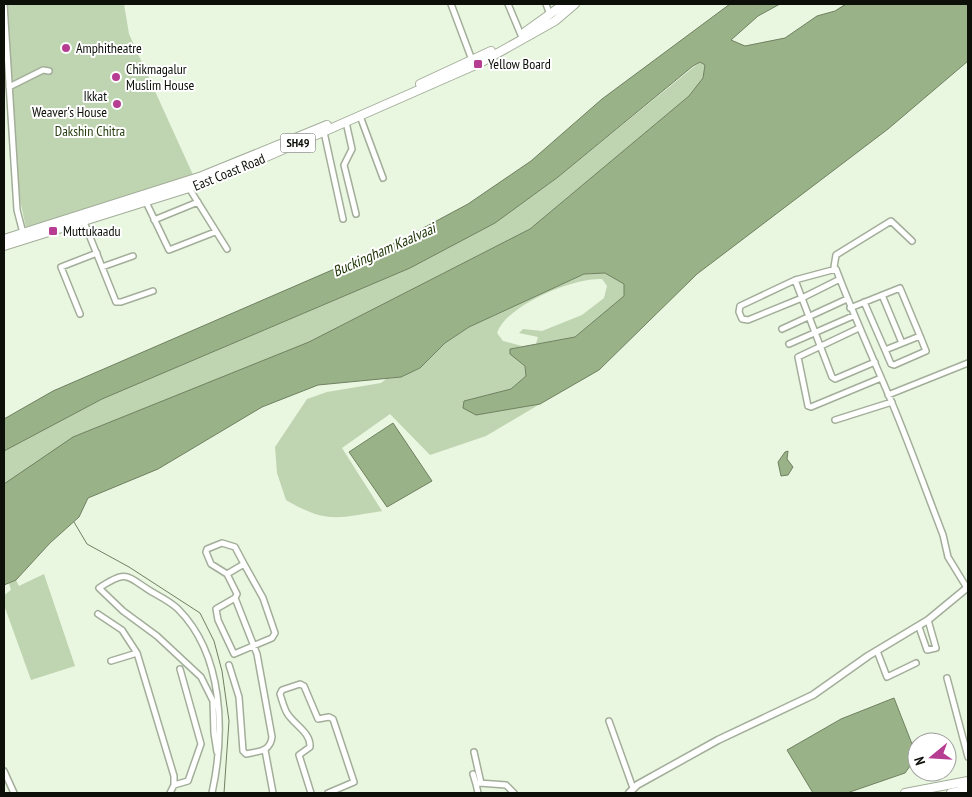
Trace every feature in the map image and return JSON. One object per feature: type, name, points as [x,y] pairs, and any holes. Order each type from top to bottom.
[{"type":"main road","name":"East Coast Road","points":[[4,246],[189,188],[198,181],[367,109],[472,60],[520,35],[564,4]]},
{"type":"main road","name":"East Coast Road","points":[[4,239],[198,181],[324,132],[480,63],[555,21],[576,4]]},
{"type":"main road","points":[[906,793],[968,781]]},
{"type":"main road","points":[[951,793],[964,791]]},
{"type":"street","points":[[4,4],[17,210],[23,233]]},
{"type":"street","points":[[451,4],[472,60]]},
{"type":"street","points":[[508,4],[520,35]]},
{"type":"street","points":[[546,4],[550,15]]},
{"type":"street","points":[[9,87],[43,70],[49,71]]},
{"type":"street","points":[[360,116],[383,178]]},
{"type":"street","points":[[346,122],[352,149],[344,165],[356,214]]},
{"type":"street","points":[[324,132],[343,220]]},
{"type":"street","points":[[189,188],[227,249]]},
{"type":"street","points":[[146,202],[169,250],[216,232]]},
{"type":"street","points":[[154,220],[198,202]]},
{"type":"street","points":[[84,222],[118,303],[153,290]]},
{"type":"street","points":[[609,721],[631,790],[718,740],[814,694],[877,651],[919,627],[967,588],[948,557],[943,535],[892,402],[853,316],[840,279],[834,268],[836,256],[891,222],[912,241]]},
{"type":"street","points":[[80,314],[61,267],[97,252]]},
{"type":"street","points":[[102,267],[133,256]]},
{"type":"street","points":[[834,268],[795,280],[740,306],[740,316],[744,320],[748,320],[802,298],[840,279]]},
{"type":"street","points":[[795,280],[834,379],[875,362]]},
{"type":"street","points":[[850,308],[864,302],[900,288],[926,352],[894,365],[891,364],[864,302]]},
{"type":"street","points":[[882,295],[902,343]]},
{"type":"street","points":[[782,329],[847,299]]},
{"type":"street","points":[[789,344],[853,316]]},
{"type":"street","points":[[859,328],[797,359],[809,407],[881,378]]},
{"type":"street","points":[[885,350],[920,336]]},
{"type":"street","points":[[888,395],[968,363]]},
{"type":"street","points":[[835,420],[892,402]]},
{"type":"street","points":[[229,665],[239,697],[243,751],[246,754],[265,750],[270,746],[272,737],[255,645],[227,574],[212,564],[206,552],[207,549],[222,543],[233,545],[262,598],[276,633],[272,638],[255,645],[233,654],[218,620],[216,608],[236,597]]},
{"type":"street","points":[[227,574],[244,564]]},
{"type":"street","points":[[212,793],[217,752],[220,726],[216,687],[199,636],[176,606],[128,576],[116,577],[99,588],[122,611],[157,636],[195,670],[207,685],[214,705],[214,734],[217,752]]},
{"type":"street","points":[[98,614],[122,630],[137,653],[174,776],[174,785],[170,793]]},
{"type":"street","points":[[919,627],[926,649],[936,648],[928,620]]},
{"type":"street","points":[[877,651],[887,677],[916,663]]},
{"type":"street","points":[[111,661],[137,653]]},
{"type":"street","points":[[174,785],[188,781],[202,744],[180,669]]},
{"type":"street","points":[[947,678],[968,757]]},
{"type":"street","points":[[311,793],[299,755],[310,747],[310,743],[296,721],[288,714],[280,694],[282,690],[300,684],[304,686],[318,719],[329,717],[332,719],[354,782],[328,793]]},
{"type":"street","points":[[265,750],[273,793]]},
{"type":"street","points":[[474,752],[478,793]]},
{"type":"street","points":[[4,771],[14,793]]},
{"type":"street","points":[[473,774],[478,784]]},
{"type":"street","points":[[478,784],[508,786],[514,793]]},
{"type":"green space","name":"Dakshin Chitra","points":[[6,4],[124,4],[129,34],[194,177],[85,212],[26,228],[19,195]]},
{"type":"green space","points":[[700,62],[705,65],[703,78],[689,96],[530,229],[309,342],[4,484],[4,451],[102,399],[410,268],[495,223],[558,177]]},
{"type":"green space","points":[[605,273],[624,284],[624,296],[575,337],[536,344],[538,337],[519,333],[523,329],[542,331],[582,315],[604,298],[607,286],[602,279],[575,283],[559,288],[527,303],[513,312],[497,333],[503,341],[522,346],[510,349],[525,366],[526,376],[511,389],[464,401],[513,408],[540,404],[486,436],[430,455],[390,414],[342,448],[382,511],[343,517],[323,516],[300,508],[286,500],[277,473],[275,447],[307,399],[327,392],[381,383],[386,379],[401,377],[420,368],[445,343],[469,327],[584,274]]},
{"type":"green space","points":[[44,574],[75,666],[31,680],[4,605],[4,595],[11,590],[9,583],[16,580],[19,586]]},
{"type":"water","name":"Buckingham Kaalvaai","points":[[730,4],[780,4],[758,16],[731,40],[745,46],[785,38],[817,16],[835,11],[846,4],[968,4],[968,61],[888,129],[697,274],[599,370],[540,404],[476,415],[463,408],[464,401],[511,389],[526,376],[525,366],[510,354],[510,349],[575,337],[624,296],[624,284],[605,273],[584,274],[469,327],[445,343],[420,368],[401,377],[318,385],[262,407],[158,469],[88,498],[79,517],[50,543],[16,580],[4,585],[4,484],[73,437],[309,342],[530,229],[689,96],[703,78],[705,65],[700,62],[693,66],[558,177],[495,223],[410,268],[102,399],[4,451],[4,419],[53,391],[399,241],[468,204],[531,161],[602,99]]},
{"type":"water","points":[[393,423],[432,481],[387,507],[349,452]]},
{"type":"water","points":[[788,451],[787,459],[793,467],[788,475],[781,476],[778,462],[785,452]]},
{"type":"water","points":[[894,698],[907,732],[907,770],[905,773],[847,793],[813,793],[787,750],[841,719]]},
{"type":"waterway","points":[[74,522],[87,544],[129,567],[200,613],[214,641],[222,671],[229,721],[224,793]]},
{"type":"place","name":"Amphitheatre","points":[[66,48]]},
{"type":"place","name":"Yellow Board","points":[[478,64]]},
{"type":"place","name":"Chikmagalur Muslim House","points":[[116,77]]},
{"type":"place","name":"Ikkat Weaver's House","points":[[117,104]]},
{"type":"place","name":"Muttukaadu","points":[[53,231]]}]
